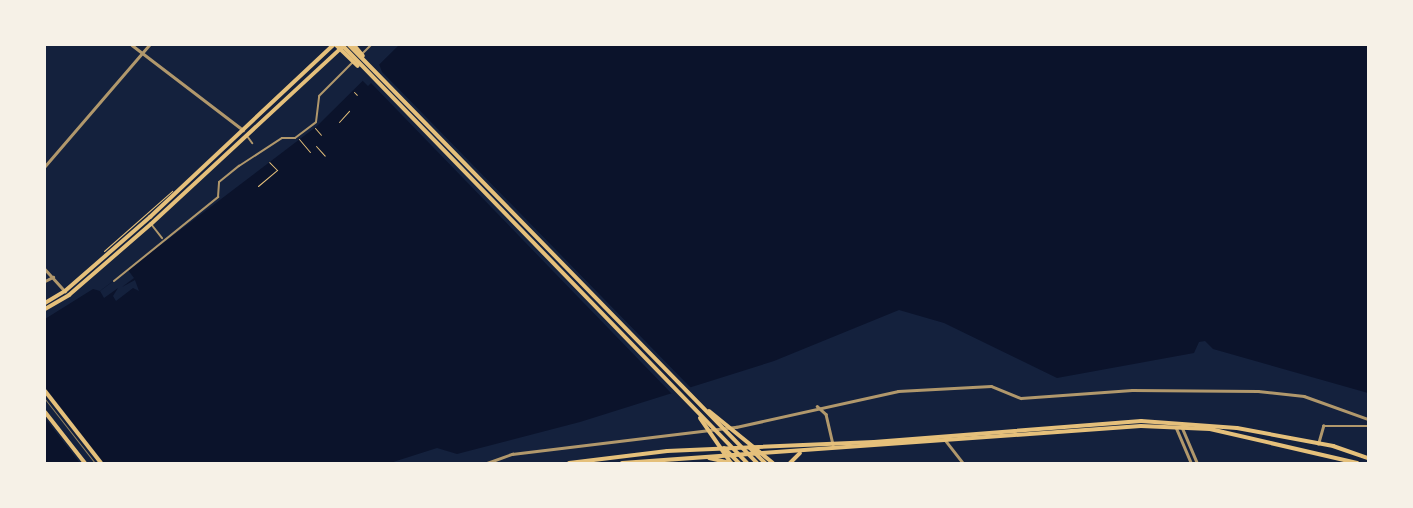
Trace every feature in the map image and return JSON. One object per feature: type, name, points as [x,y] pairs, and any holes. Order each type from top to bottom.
[{"type":"main road","points":[[334,45],[338,50]]},
{"type":"main road","points":[[334,45],[371,76]]},
{"type":"main road","points":[[45,303],[66,291],[244,131],[334,45]]},
{"type":"main road","points":[[45,309],[69,295],[151,224],[343,45],[747,463]]},
{"type":"main road","points":[[349,45],[757,463]]},
{"type":"main road","points":[[354,45],[375,72]]},
{"type":"main road","points":[[45,391],[101,463]]},
{"type":"main road","points":[[698,402],[773,463]]},
{"type":"main road","points":[[693,408],[731,463]]},
{"type":"main road","points":[[45,412],[85,463]]},
{"type":"main road","points":[[569,463],[724,448],[833,444],[1140,421],[1211,424],[1318,444],[1368,458]]},
{"type":"main road","points":[[622,463],[697,456],[802,453],[1141,426],[1182,427],[1236,434],[1357,463]]},
{"type":"main road","points":[[749,447],[765,463]]},
{"type":"main road","points":[[724,448],[739,463]]},
{"type":"main road","points":[[790,463],[802,453]]},
{"type":"main road","points":[[697,456],[731,463]]},
{"type":"street","points":[[132,45],[244,131]]},
{"type":"street","points":[[45,166],[148,45]]},
{"type":"street","points":[[114,281],[162,238],[218,197],[219,182],[238,166],[282,138],[295,138],[316,122],[318,96],[371,45]]},
{"type":"street","points":[[247,136],[252,143]]},
{"type":"street","points":[[151,224],[162,238]]},
{"type":"street","points":[[45,269],[66,291]]},
{"type":"street","points":[[45,281],[53,277]]},
{"type":"street","points":[[487,463],[512,454],[736,427],[817,406],[898,391],[991,386],[1021,398],[1132,390],[1258,391],[1304,396],[1368,419]]},
{"type":"street","points":[[817,406],[826,414],[833,444]]},
{"type":"street","points":[[1318,444],[1323,426],[1368,426]]},
{"type":"street","points":[[1176,427],[1191,463]]},
{"type":"street","points":[[1182,427],[1197,463]]},
{"type":"street","points":[[946,442],[963,463]]},
{"type":"path","points":[[354,92],[357,95]]},
{"type":"path","points":[[339,122],[349,111]]},
{"type":"path","points":[[315,128],[321,135]]},
{"type":"path","points":[[299,139],[310,152]]},
{"type":"path","points":[[316,146],[325,156]]},
{"type":"path","points":[[258,186],[277,170],[269,162]]},
{"type":"path","points":[[98,257],[176,187]]},
{"type":"water","points":[[399,45],[1368,45],[1368,393],[1213,349],[1205,341],[1199,342],[1194,353],[1057,378],[944,323],[899,310],[774,361],[580,422],[457,454],[437,448],[390,463],[45,463],[45,319],[93,289],[100,291],[317,126]]},
{"type":"pier","points":[[379,64],[382,72],[691,388],[672,394],[371,83],[368,86],[362,80]]},
{"type":"pier","points":[[128,270],[134,278],[122,287],[135,280],[139,291],[133,288],[116,301],[113,296],[118,288],[104,298],[100,291]]},
{"type":"pier","points":[[45,387],[104,463],[80,463],[45,418]]},
{"type":"railway","points":[[45,399],[95,463]]}]
